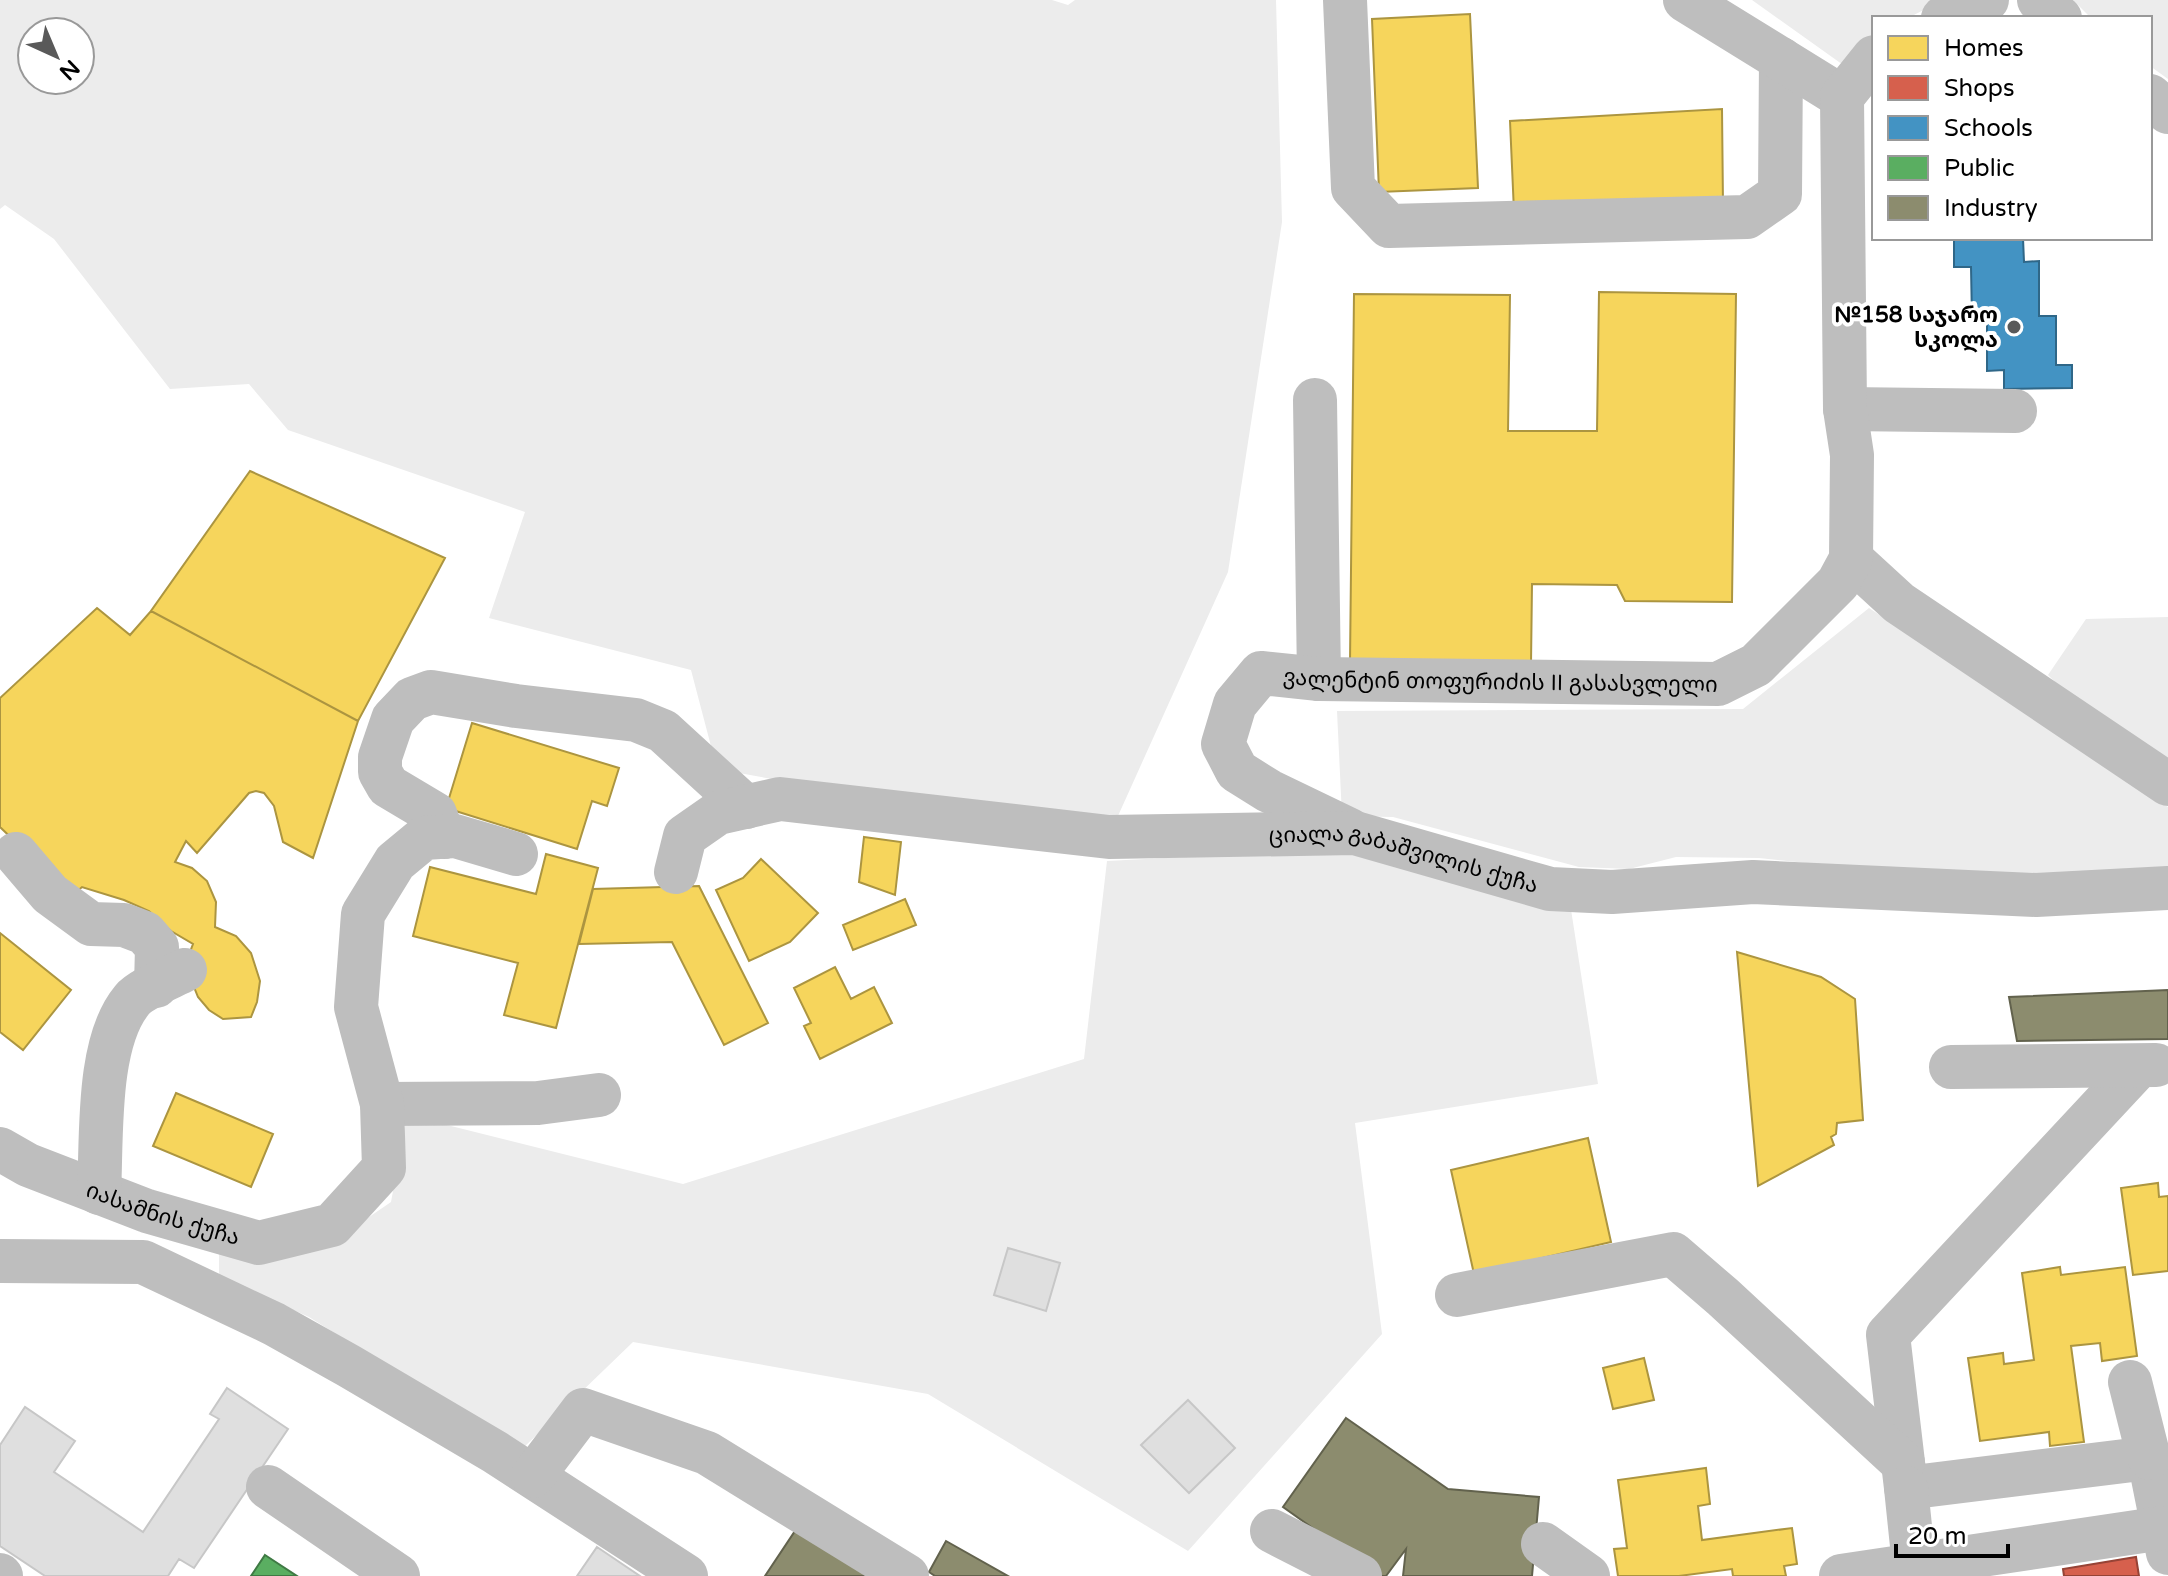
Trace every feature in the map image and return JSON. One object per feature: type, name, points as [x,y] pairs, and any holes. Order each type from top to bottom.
[{"type":"street","points":[[1345,0],[1353,188],[1389,226],[1747,217],[1780,194],[1781,59]]},
{"type":"street","points":[[1685,0],[1842,97]]},
{"type":"street","points":[[1948,16],[1987,0]]},
{"type":"street","points":[[2039,0],[2058,16]]},
{"type":"street","points":[[1872,60],[1842,97],[1845,409],[1852,455],[1851,559],[1899,603],[2168,784]]},
{"type":"street","points":[[2152,98],[2168,112]]},
{"type":"street","points":[[1315,400],[1319,679]]},
{"type":"street","points":[[1845,409],[2015,411]]},
{"type":"street","name":"ვალენტინ თოფურიძის II გასასვლელი","points":[[1355,833],[1269,791],[1237,771],[1223,744],[1235,704],[1261,673],[1319,679],[1718,684],[1756,665],[1838,583],[1851,559]]},
{"type":"street","points":[[516,854],[455,836],[444,837],[435,814],[388,786],[380,772],[380,757],[393,719],[412,699],[431,692],[636,720],[663,731],[746,807]]},
{"type":"street","name":"ციალა გაბაშვილის ქუჩა","points":[[676,872],[685,836],[718,813],[780,799],[1109,837],[1355,833],[1550,889],[1612,892],[1753,882],[2036,895],[2168,888]]},
{"type":"street","name":"იასამნის ქუჩა","points":[[0,1149],[28,1165],[147,1211],[259,1243],[332,1225],[384,1168],[382,1104],[356,1007],[363,914],[395,862],[424,838],[444,837]]},
{"type":"street","points":[[16,854],[50,894],[91,924],[124,925],[145,933],[157,947],[171,978],[133,998],[116,1026],[106,1062],[99,1193]]},
{"type":"street","points":[[1951,1067],[2154,1065]]},
{"type":"street","points":[[1914,1565],[1888,1335],[2154,1065]]},
{"type":"street","points":[[382,1104],[538,1103],[599,1095]]},
{"type":"street","points":[[1457,1295],[1673,1254],[1723,1297],[1904,1475],[2149,1458]]},
{"type":"street","points":[[0,1261],[143,1262],[274,1324],[533,1476],[686,1576]]},
{"type":"street","points":[[1841,1576],[1914,1565],[2166,1541],[2130,1382]]},
{"type":"street","points":[[533,1476],[583,1410],[707,1453],[907,1576]]},
{"type":"street","points":[[268,1487],[398,1576]]},
{"type":"street","points":[[1272,1531],[1360,1576]]},
{"type":"street","points":[[1543,1544],[1588,1576]]},
{"type":"shaded area","points":[[0,0],[1052,0],[1068,5],[1075,0],[1276,0],[1282,222],[1228,572],[1113,827],[844,792],[717,769],[691,670],[489,618],[525,512],[288,430],[249,384],[170,389],[54,239],[5,205],[0,209]]},
{"type":"shaded area","points":[[1752,0],[1943,0],[1912,16],[1872,16],[1872,45],[1846,67]]},
{"type":"shaded area","points":[[2073,0],[2168,0],[2168,79],[2152,67],[2152,16],[2089,16]]},
{"type":"shaded area","points":[[1869,608],[2168,807],[2168,875],[1974,881],[1759,858],[1676,857],[1629,869],[1579,867],[1393,817],[1342,816],[1337,711],[1743,709]]},
{"type":"shaded area","points":[[2168,617],[2168,780],[2118,744],[2048,675],[2086,619]]},
{"type":"shaded area","points":[[1337,849],[1570,903],[1598,1084],[1355,1123],[1382,1334],[1188,1551],[928,1394],[633,1342],[521,1450],[309,1317],[219,1277],[219,1253],[337,1239],[391,1202],[407,1115],[683,1184],[1084,1059],[1107,861]]},
{"type":"building: Homes","points":[[1470,14],[1478,188],[1379,192],[1372,19]]},
{"type":"building: Homes","points":[[1722,109],[1723,205],[1514,212],[1510,121]]},
{"type":"building: Homes","points":[[1599,292],[1736,294],[1732,602],[1625,601],[1617,585],[1532,584],[1531,664],[1350,662],[1354,294],[1510,295],[1508,431],[1597,431]]},
{"type":"building: Homes","points":[[250,471],[445,558],[358,721],[151,611]]},
{"type":"building: Homes","points":[[97,608],[130,635],[151,611],[358,721],[313,858],[283,842],[274,806],[264,793],[256,791],[249,793],[197,853],[186,841],[175,862],[192,868],[207,881],[216,902],[215,927],[236,936],[251,953],[260,981],[251,1017],[223,1019],[209,1010],[198,997],[192,982],[190,952],[193,944],[171,931],[149,911],[124,900],[82,887],[72,896],[0,827],[0,698]]},
{"type":"building: Homes","points":[[472,723],[619,768],[607,806],[592,801],[577,849],[446,808]]},
{"type":"building: Homes","points":[[864,837],[901,842],[895,895],[859,882]]},
{"type":"building: Homes","points":[[546,854],[598,868],[556,1028],[504,1015],[518,963],[413,936],[430,867],[536,894]]},
{"type":"building: Homes","points":[[761,859],[818,913],[790,942],[749,961],[716,890],[743,878]]},
{"type":"building: Homes","points":[[699,886],[768,1023],[724,1045],[672,942],[579,944],[593,889]]},
{"type":"building: Homes","points":[[905,899],[916,925],[853,950],[843,925]]},
{"type":"building: Homes","points":[[0,933],[71,990],[23,1050],[0,1032]]},
{"type":"building: Homes","points":[[1737,952],[1821,977],[1855,999],[1863,1120],[1837,1123],[1836,1134],[1831,1137],[1834,1145],[1758,1186]]},
{"type":"building: Homes","points":[[835,967],[851,999],[874,987],[892,1023],[820,1059],[804,1026],[811,1023],[794,988]]},
{"type":"building: Homes","points":[[176,1093],[273,1134],[251,1187],[153,1146]]},
{"type":"building: Homes","points":[[1588,1138],[1611,1242],[1474,1274],[1451,1170]]},
{"type":"building: Homes","points":[[2158,1183],[2159,1197],[2168,1196],[2168,1271],[2133,1275],[2121,1188]]},
{"type":"building: Homes","points":[[2060,1267],[2061,1275],[2125,1267],[2137,1356],[2102,1361],[2100,1343],[2071,1346],[2084,1442],[2050,1446],[2049,1432],[1980,1441],[1968,1358],[2003,1353],[2004,1364],[2034,1360],[2022,1273]]},
{"type":"building: Homes","points":[[1644,1358],[1654,1400],[1613,1409],[1603,1368]]},
{"type":"building: Homes","points":[[1706,1468],[1710,1504],[1698,1506],[1702,1540],[1792,1528],[1797,1564],[1784,1566],[1786,1576],[1733,1576],[1732,1569],[1679,1576],[1618,1576],[1614,1549],[1627,1548],[1618,1480]]},
{"type":"building: Shops","points":[[2136,1557],[2139,1576],[2064,1576],[2063,1569]]},
{"type":"building: Schools","points":[[1954,240],[2023,240],[2024,262],[2039,261],[2039,316],[2056,316],[2056,365],[2072,365],[2072,388],[2004,389],[2004,370],[1987,371],[1987,319],[1972,319],[1971,267],[1954,267]]},
{"type":"building: Public","points":[[265,1555],[297,1576],[251,1576]]},
{"type":"building: Industry","points":[[2168,990],[2168,1039],[2017,1041],[2009,997]]},
{"type":"building: Industry","points":[[1346,1418],[1448,1489],[1539,1497],[1532,1576],[1403,1576],[1406,1549],[1386,1576],[1380,1576],[1283,1507]]},
{"type":"building: Industry","points":[[797,1528],[868,1576],[765,1576]]},
{"type":"building: Industry","points":[[946,1541],[1008,1576],[935,1576],[929,1572]]},
{"type":"building: Other","points":[[1008,1248],[1060,1263],[1046,1311],[994,1295]]},
{"type":"building: Other","points":[[227,1388],[288,1429],[194,1568],[179,1559],[168,1576],[45,1576],[0,1546],[0,1445],[25,1407],[75,1441],[54,1472],[143,1532],[219,1419],[210,1414]]},
{"type":"building: Other","points":[[1188,1400],[1235,1448],[1189,1493],[1141,1445]]},
{"type":"building: Other","points":[[597,1547],[640,1576],[577,1576]]},
{"type":"place","name":"№158 საჯარო სკოლა","points":[[2014,327]]}]
